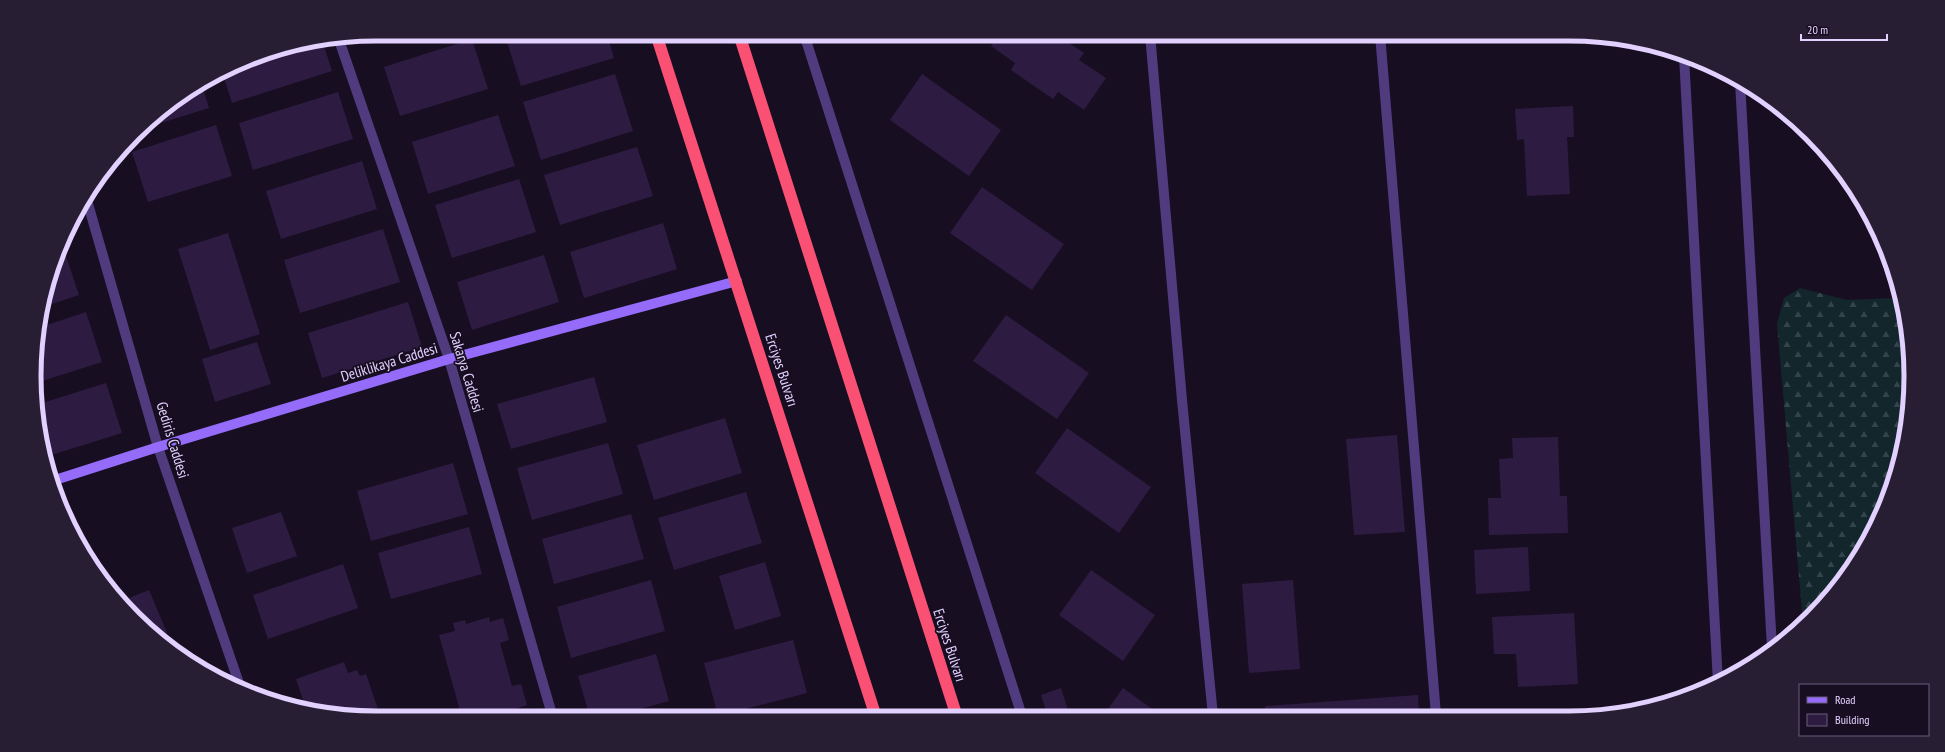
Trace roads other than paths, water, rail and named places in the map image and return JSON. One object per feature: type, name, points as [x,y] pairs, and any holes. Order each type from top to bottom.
[{"type":"highway","name":"Erciyes Bulvarı","points":[[658,41],[737,281],[874,711]]},
{"type":"highway","name":"Erciyes Bulvarı","points":[[740,41],[955,711]]},
{"type":"street","points":[[806,41],[1020,711]]},
{"type":"street","points":[[1151,41],[1182,400],[1213,711]]},
{"type":"street","points":[[1381,41],[1436,711]]},
{"type":"street","name":"Sakarya Caddesi","points":[[340,43],[449,359],[551,711]]},
{"type":"street","points":[[1684,62],[1718,676]]},
{"type":"street","points":[[1740,89],[1772,643]]},
{"type":"street","name":"Gediris Caddesi","points":[[88,204],[158,447],[238,681]]},
{"type":"street","name":"Deliklikaya Caddesi","points":[[57,479],[158,447],[449,359],[737,281]]}]
